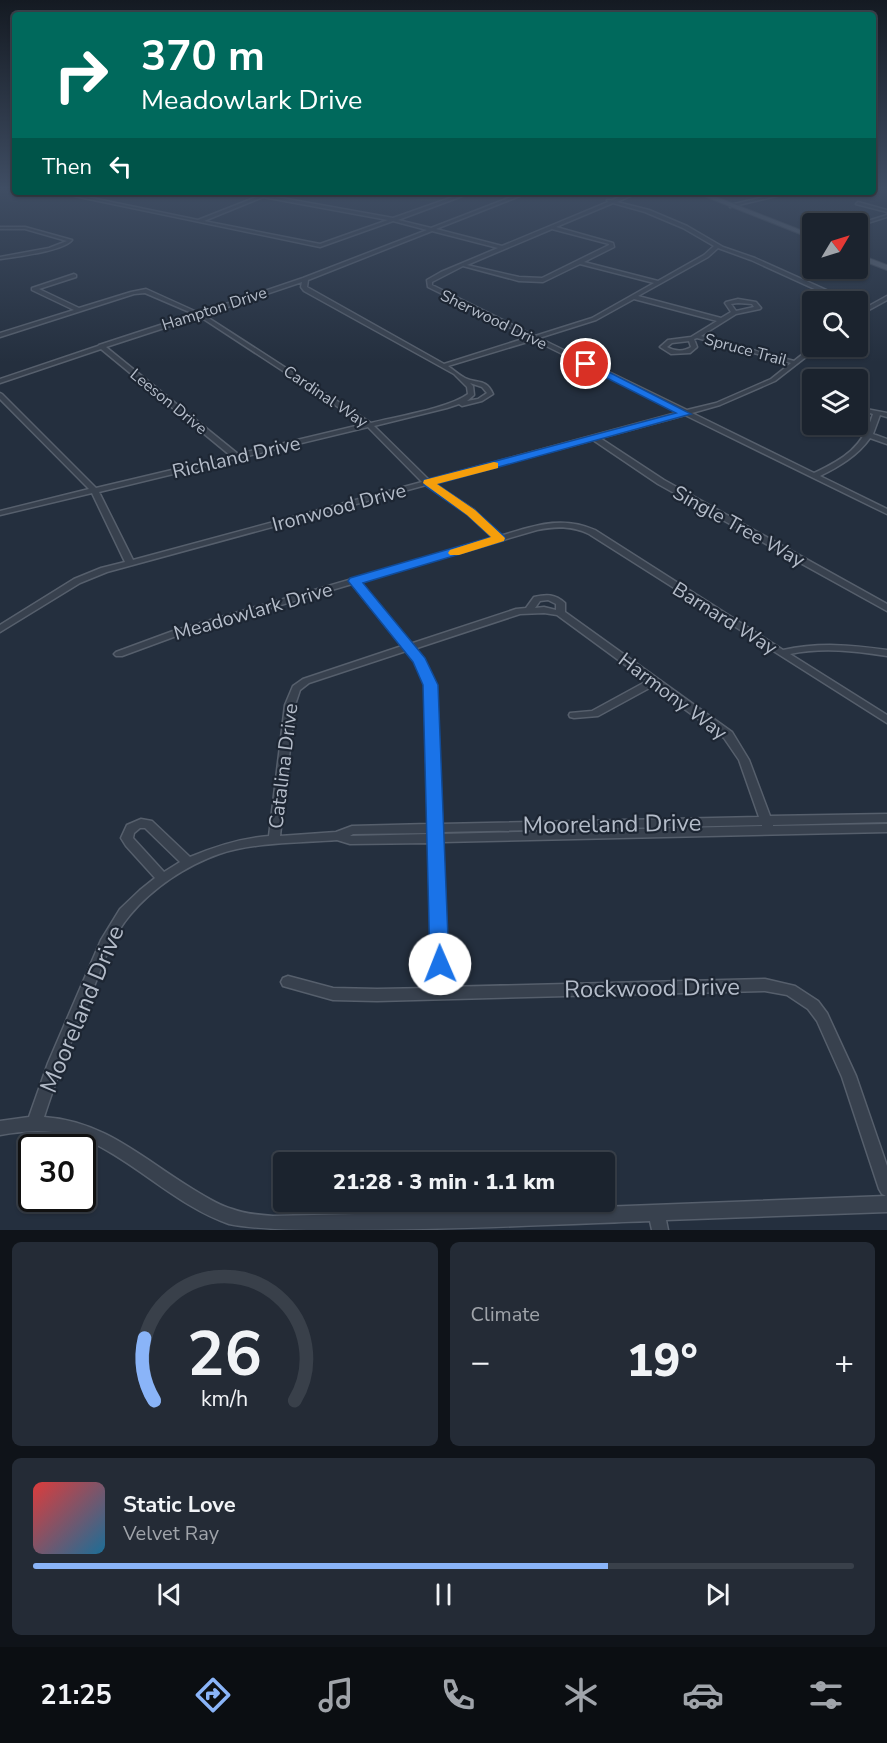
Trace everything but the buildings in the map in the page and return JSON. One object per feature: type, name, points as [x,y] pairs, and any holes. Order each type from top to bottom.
[{"type":"main road","points":[[868,260],[887,268]]},
{"type":"street","points":[[0,249],[3,257],[58,246]]},
{"type":"street","name":"Hampton Drive","points":[[0,381],[197,313],[305,279],[389,246]]},
{"type":"street","points":[[497,246],[503,248]]},
{"type":"street","name":"Sherwood Drive","points":[[507,246],[435,277],[429,281],[430,286],[887,512]]},
{"type":"street","points":[[463,265],[519,279],[537,281],[548,279],[606,251],[611,246]]},
{"type":"street","points":[[443,366],[594,319],[710,254],[717,246]]},
{"type":"street","points":[[718,246],[824,291]]},
{"type":"street","points":[[710,254],[739,254]]},
{"type":"street","points":[[582,263],[660,283]]},
{"type":"street","points":[[74,276],[34,289],[79,310]]},
{"type":"street","points":[[305,279],[306,290]]},
{"type":"street","points":[[276,287],[306,290],[464,379],[484,385],[489,389],[490,394],[480,400],[452,405]]},
{"type":"street","name":"Cardinal Way","points":[[0,335],[143,291],[197,313],[370,425],[428,483],[471,512],[499,538]]},
{"type":"street","points":[[868,305],[887,296]]},
{"type":"street","name":"Spruce Trail","points":[[634,297],[721,320]]},
{"type":"street","points":[[721,320],[734,313]]},
{"type":"street","name":"Spruce Trail","points":[[721,320],[694,338],[796,363]]},
{"type":"street","name":"Leeson Drive","points":[[101,346],[237,457]]},
{"type":"street","name":"Ironwood Drive","points":[[0,629],[77,581],[130,563],[686,414],[718,404],[773,380],[803,357]]},
{"type":"street","name":"Richland Drive","points":[[0,513],[452,405],[470,396],[472,388],[464,379]]},
{"type":"street","points":[[0,395],[94,490],[130,563]]},
{"type":"street","points":[[868,410],[887,415]]},
{"type":"street","points":[[814,476],[863,445],[870,435],[877,413]]},
{"type":"street","points":[[870,435],[887,442]]},
{"type":"street","name":"Single Tree Way","points":[[595,438],[661,482],[887,608]]},
{"type":"street","name":"Meadowlark Drive","points":[[119,654],[176,633],[544,525],[561,523]]},
{"type":"street","name":"Barnard Way","points":[[561,523],[592,532],[887,720]]},
{"type":"street","points":[[354,581],[409,648],[428,677],[432,694],[440,964],[438,993]]},
{"type":"street","name":"Catalina Drive","points":[[274,840],[291,698],[296,688],[306,681],[529,610]]},
{"type":"street","name":"Harmony Way","points":[[529,610],[560,613],[721,729],[734,741],[744,760],[768,825]]},
{"type":"street","points":[[782,653],[828,645],[887,653]]},
{"type":"street","points":[[574,715],[594,714],[654,681]]},
{"type":"street","name":"Mooreland Drive","points":[[34,1123],[55,1063],[108,939],[133,903],[162,878],[188,862],[234,845],[337,836],[350,840],[435,833],[768,825],[887,818]]},
{"type":"street","points":[[162,878],[130,843],[127,838],[129,829],[138,824],[148,824],[156,829],[188,862]]},
{"type":"street","name":"Mooreland Drive","points":[[768,825],[887,828]]},
{"type":"street","name":"Rockwood Drive","points":[[288,982],[333,994],[765,985],[790,990],[813,1005],[830,1030],[849,1076],[887,1189]]},
{"type":"street","points":[[0,1128],[34,1123],[65,1125],[102,1139],[210,1207],[251,1222],[297,1224],[887,1204]]},
{"type":"street","points":[[657,1213],[660,1230]]},
{"type":"slow traffic","points":[[454,553],[499,538],[471,512],[428,483],[494,465]]},
{"type":"route","points":[[440,964],[430,685],[419,661],[354,581],[499,538],[471,512],[428,483],[686,414],[586,364]]}]
